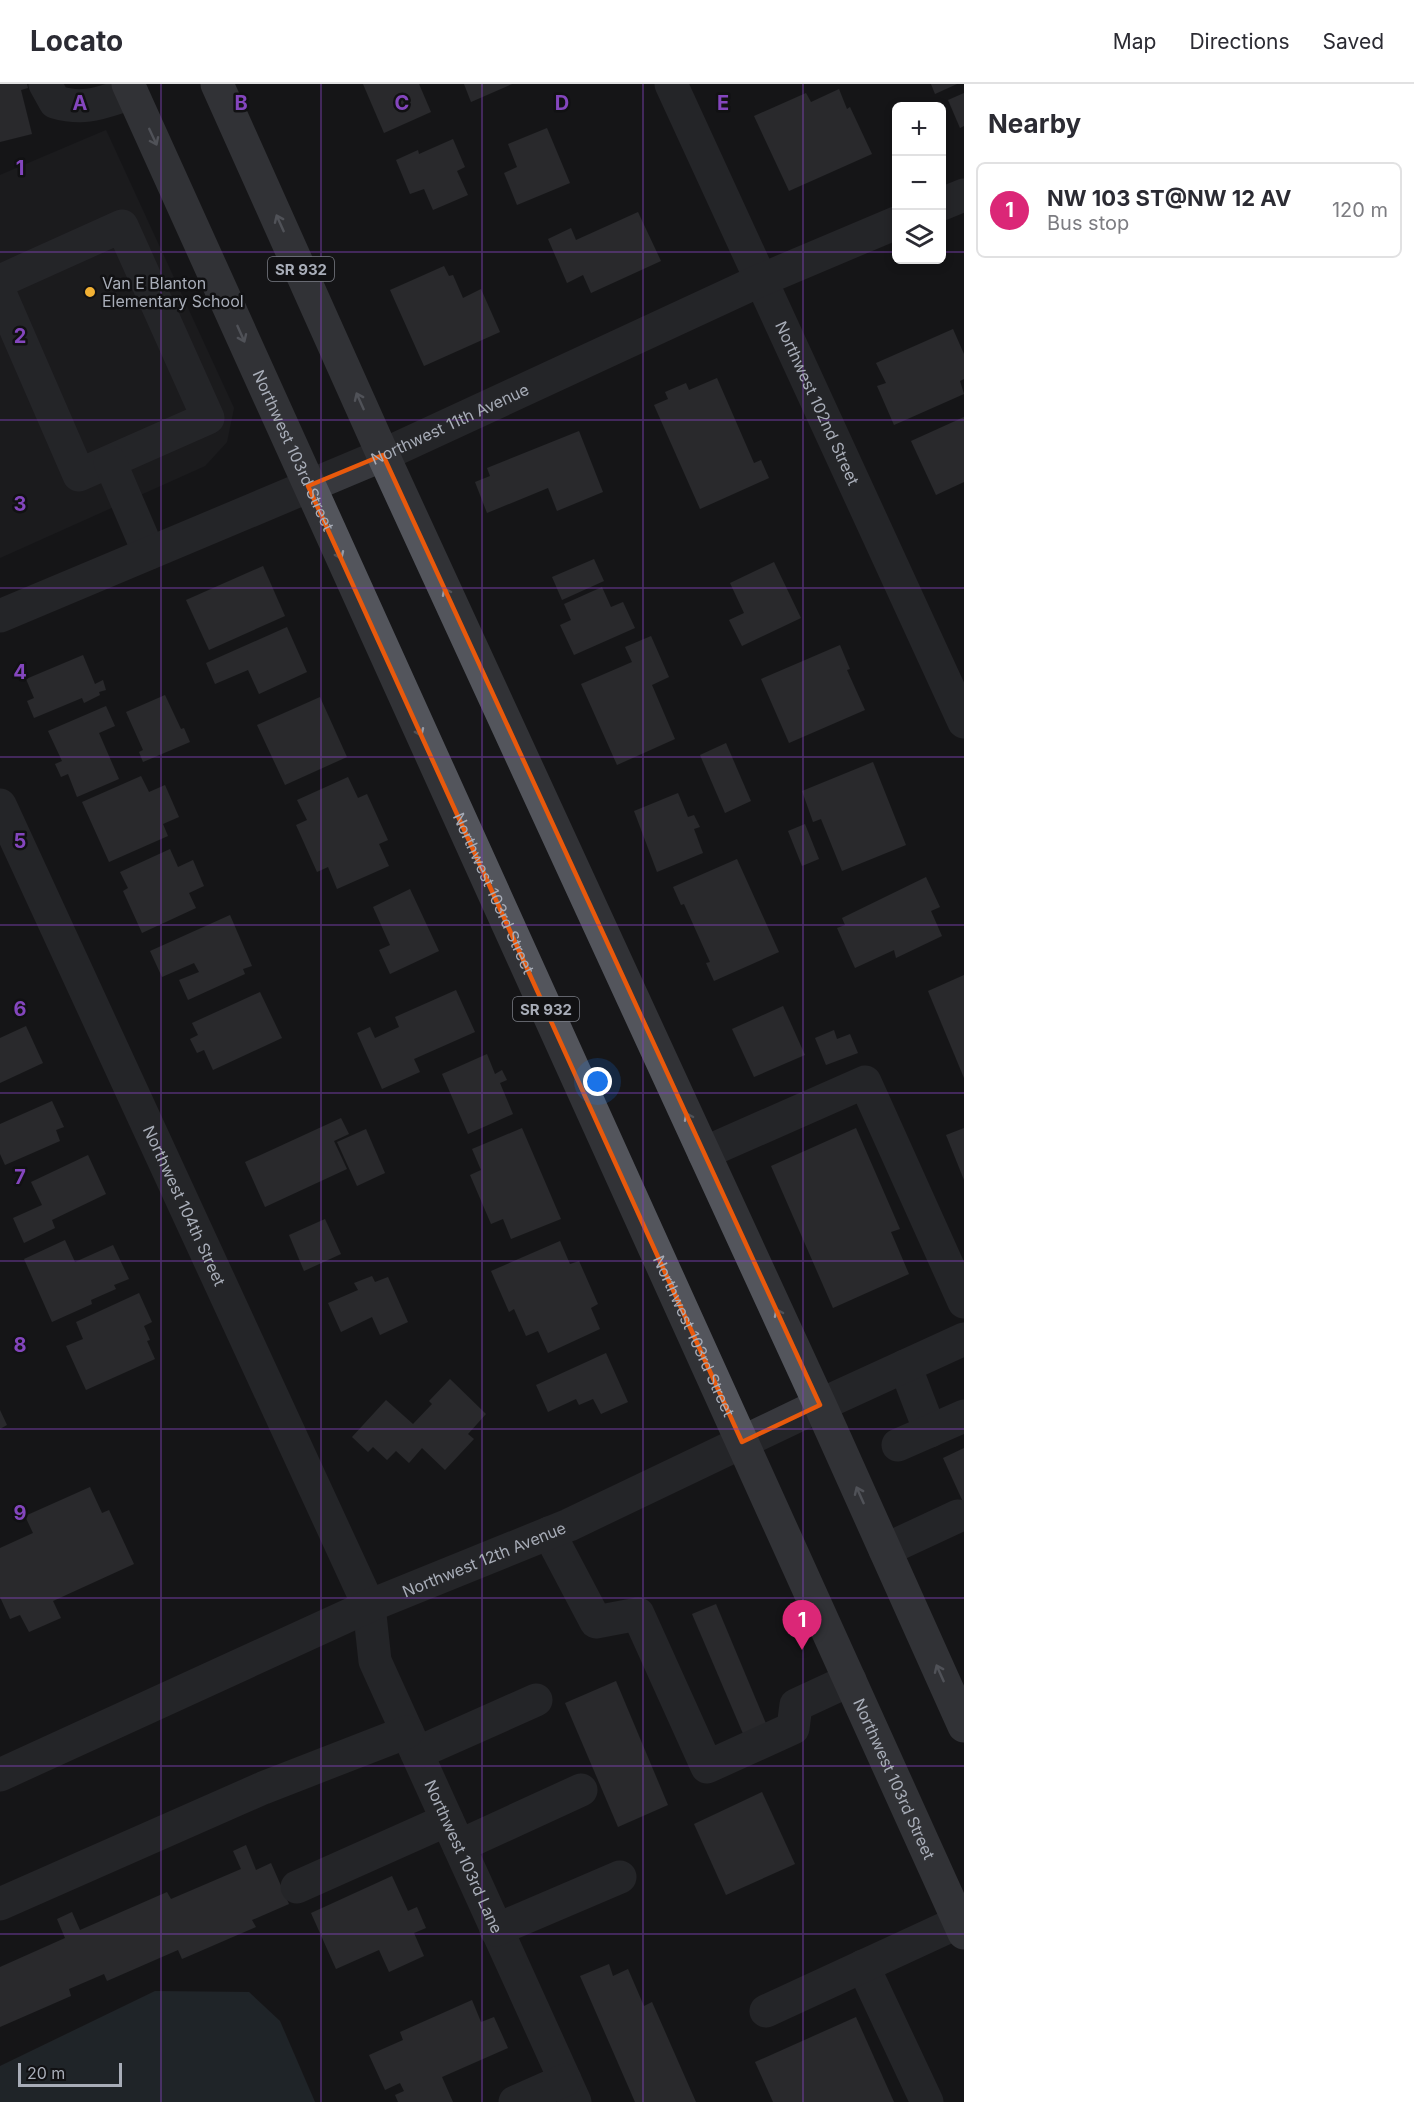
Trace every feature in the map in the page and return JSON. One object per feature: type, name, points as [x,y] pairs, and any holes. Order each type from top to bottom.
[{"type":"main road","name":"SR 932","points":[[217,84],[964,1726]]},
{"type":"main road","name":"Northwest 103rd Street","points":[[130,88],[962,1928]]},
{"type":"street","points":[[45,84],[55,102],[73,107],[90,106],[130,88]]},
{"type":"street","name":"Northwest 102nd Street","points":[[671,84],[964,722]]},
{"type":"street","points":[[946,202],[964,195]]},
{"type":"street","name":"Northwest 11th Avenue","points":[[0,616],[384,455],[761,280],[892,225]]},
{"type":"street","points":[[0,281],[122,226],[208,418],[79,475],[0,293]]},
{"type":"street","points":[[110,462],[149,554]]},
{"type":"street","name":"Northwest 104th Street","points":[[0,805],[369,1605]]},
{"type":"street","points":[[704,1153],[865,1082],[964,1302]]},
{"type":"street","name":"Northwest 12th Avenue","points":[[0,1774],[369,1605],[549,1533],[964,1339]]},
{"type":"street","points":[[905,1366],[930,1431]]},
{"type":"street","points":[[898,1445],[964,1416]]},
{"type":"street","points":[[885,1550],[958,1516]]},
{"type":"street","points":[[549,1533],[596,1622],[638,1614],[707,1767],[793,1728],[796,1705],[850,1680]]},
{"type":"street","name":"Northwest 103rd Lane","points":[[369,1605],[375,1661],[570,2091]]},
{"type":"street","points":[[0,1904],[263,1788],[412,1742],[536,1700]]},
{"type":"street","points":[[297,1887],[581,1790]]},
{"type":"street","points":[[496,1930],[620,1877]]},
{"type":"street","points":[[766,2011],[863,1966],[962,1928]]},
{"type":"street","points":[[863,1966],[927,2102]]},
{"type":"street","points":[[515,2102],[570,2091]]},
{"type":"highlighted area","points":[[383,455],[820,1405],[742,1442],[308,486]]},
{"type":"shaded area","name":"Van E Blanton Elementary School","points":[[106,130],[234,408],[227,442],[205,466],[0,558],[0,175]]},
{"type":"shaded area","points":[[155,1991],[249,1992],[280,2021],[315,2102],[0,2102],[0,2066]]},
{"type":"building","points":[[0,84],[27,84],[28,88],[21,90],[32,134],[0,142]]},
{"type":"building","points":[[363,84],[419,84],[431,112],[384,133]]},
{"type":"building","points":[[464,84],[512,84],[471,102]]},
{"type":"building","points":[[931,84],[957,84],[935,94]]},
{"type":"building","points":[[839,89],[847,109],[850,107],[872,154],[789,191],[754,116],[806,93],[811,102]]},
{"type":"building","points":[[964,93],[964,126],[960,128],[948,100]]},
{"type":"building","points":[[547,128],[570,183],[517,205],[504,173],[517,167],[508,144]]},
{"type":"building","points":[[453,139],[465,167],[457,171],[468,195],[433,210],[424,189],[410,194],[396,160],[418,150],[419,154]]},
{"type":"building","points":[[638,212],[661,261],[591,293],[583,275],[567,283],[548,239],[571,228],[576,240]]},
{"type":"building","points":[[444,266],[449,276],[453,275],[463,298],[481,289],[500,332],[424,366],[390,290]]},
{"type":"building","points":[[953,329],[964,354],[964,379],[960,381],[964,394],[894,425],[877,386],[886,383],[876,363]]},
{"type":"building","points":[[717,378],[754,463],[761,460],[769,478],[700,509],[654,405],[668,399],[665,392],[686,383],[689,390]]},
{"type":"building","points":[[964,417],[964,482],[936,495],[911,441]]},
{"type":"building","points":[[579,431],[603,492],[557,511],[548,488],[487,513],[475,482],[490,476],[487,468]]},
{"type":"building","points":[[594,559],[604,581],[562,600],[552,577]]},
{"type":"building","points":[[774,562],[801,618],[742,646],[729,620],[744,613],[730,583]]},
{"type":"building","points":[[263,566],[285,616],[209,650],[186,600]]},
{"type":"building","points":[[602,587],[611,607],[623,602],[635,628],[574,655],[560,625],[571,620],[564,604]]},
{"type":"building","points":[[287,627],[307,672],[259,694],[248,670],[215,684],[206,663]]},
{"type":"building","points":[[651,636],[669,677],[652,685],[675,739],[617,765],[581,684],[632,662],[625,647]]},
{"type":"building","points":[[840,645],[850,669],[847,670],[865,710],[789,743],[761,679]]},
{"type":"building","points":[[83,655],[95,684],[103,680],[106,690],[99,692],[100,695],[84,703],[82,698],[34,718],[27,701],[34,698],[26,679]]},
{"type":"building","points":[[165,695],[181,729],[184,728],[190,742],[143,762],[139,752],[143,750],[126,712]]},
{"type":"building","points":[[320,697],[347,757],[285,785],[257,725]]},
{"type":"building","points":[[106,706],[115,726],[99,733],[119,779],[77,797],[68,774],[61,777],[55,764],[62,761],[48,731]]},
{"type":"building","points":[[726,743],[751,801],[725,813],[700,755]]},
{"type":"building","points":[[873,762],[906,845],[842,871],[821,819],[813,822],[802,791]]},
{"type":"building","points":[[141,776],[149,792],[165,785],[179,817],[163,824],[168,836],[109,862],[82,802]]},
{"type":"building","points":[[348,777],[358,798],[367,794],[388,840],[379,844],[389,866],[337,889],[328,867],[317,872],[296,825],[307,820],[297,800]]},
{"type":"building","points":[[678,793],[688,817],[694,815],[700,827],[694,829],[703,853],[657,872],[634,811]]},
{"type":"building","points":[[805,824],[819,859],[802,866],[788,831]]},
{"type":"building","points":[[170,849],[178,867],[193,860],[204,886],[189,893],[196,908],[142,933],[123,891],[128,888],[120,872]]},
{"type":"building","points":[[737,859],[779,952],[714,981],[706,963],[710,962],[684,904],[681,905],[673,887]]},
{"type":"building","points":[[926,877],[940,907],[931,911],[942,936],[896,958],[894,950],[855,968],[837,928],[845,925],[842,918]]},
{"type":"building","points":[[410,889],[439,951],[390,974],[379,950],[390,945],[373,907]]},
{"type":"building","points":[[230,915],[252,966],[243,969],[245,974],[188,1000],[179,980],[199,972],[194,963],[162,977],[150,951]]},
{"type":"building","points":[[964,975],[964,1078],[928,991]]},
{"type":"building","points":[[456,990],[475,1032],[414,1059],[420,1072],[382,1089],[357,1033],[370,1027],[375,1038],[399,1027],[395,1017]]},
{"type":"building","points":[[260,992],[282,1038],[213,1070],[204,1050],[197,1053],[190,1039],[198,1035],[192,1023]]},
{"type":"building","points":[[783,1006],[805,1055],[754,1077],[732,1029]]},
{"type":"building","points":[[26,1026],[43,1063],[0,1083],[0,1038]]},
{"type":"building","points":[[834,1030],[837,1039],[850,1034],[858,1053],[826,1065],[815,1038]]},
{"type":"building","points":[[487,1054],[495,1074],[502,1070],[507,1080],[500,1083],[513,1114],[468,1134],[442,1074]]},
{"type":"building","points":[[52,1101],[64,1127],[56,1130],[60,1141],[5,1165],[0,1154],[0,1124]]},
{"type":"building","points":[[341,1118],[349,1134],[334,1141],[347,1169],[265,1207],[245,1162]]},
{"type":"building","points":[[522,1128],[561,1219],[511,1239],[503,1219],[491,1224],[470,1175],[481,1170],[472,1149]]},
{"type":"building","points":[[856,1128],[900,1229],[891,1232],[909,1274],[833,1308],[771,1166]]},
{"type":"building","points":[[964,1128],[964,1180],[946,1135]]},
{"type":"building","points":[[366,1129],[385,1173],[357,1186],[337,1142]]},
{"type":"building","points":[[88,1155],[106,1194],[52,1220],[55,1228],[24,1243],[13,1218],[42,1205],[31,1182]]},
{"type":"building","points":[[325,1219],[341,1254],[304,1271],[289,1235]]},
{"type":"building","points":[[65,1240],[75,1262],[113,1245],[129,1279],[114,1285],[116,1289],[91,1300],[92,1304],[52,1322],[24,1259]]},
{"type":"building","points":[[560,1241],[570,1264],[579,1261],[598,1304],[591,1308],[600,1329],[548,1353],[538,1331],[526,1336],[514,1309],[509,1312],[491,1271]]},
{"type":"building","points":[[372,1276],[375,1282],[388,1277],[408,1322],[380,1335],[372,1317],[341,1332],[328,1303],[358,1290],[354,1283]]},
{"type":"building","points":[[139,1293],[152,1322],[144,1326],[150,1340],[147,1341],[155,1359],[86,1390],[66,1346],[83,1339],[76,1322]]},
{"type":"building","points":[[606,1353],[628,1402],[601,1414],[593,1399],[579,1405],[576,1399],[548,1412],[536,1385]]},
{"type":"building","points":[[450,1379],[486,1414],[468,1434],[474,1439],[445,1470],[422,1448],[409,1463],[396,1451],[387,1460],[373,1447],[368,1452],[352,1437],[386,1400],[413,1424],[432,1404],[429,1401]]},
{"type":"building","points":[[0,1410],[7,1425],[0,1429]]},
{"type":"building","points":[[964,1448],[964,1504],[943,1458]]},
{"type":"building","points":[[90,1487],[102,1513],[109,1510],[134,1564],[53,1601],[61,1618],[29,1632],[20,1615],[10,1619],[0,1597],[0,1548],[33,1533],[25,1516]]},
{"type":"building","points":[[716,1604],[770,1733],[747,1743],[692,1614]]},
{"type":"building","points":[[616,1681],[668,1805],[618,1827],[565,1703]]},
{"type":"building","points":[[762,1792],[795,1864],[726,1895],[694,1824]]},
{"type":"building","points":[[246,1845],[256,1870],[271,1863],[289,1904],[252,1920],[256,1927],[182,1959],[178,1950],[107,1981],[104,1974],[69,1989],[71,1996],[0,2027],[0,1967],[65,1938],[57,1919],[72,1912],[80,1930],[167,1892],[171,1899],[241,1869],[233,1851]]},
{"type":"building","points":[[392,1876],[408,1911],[417,1907],[426,1928],[414,1933],[424,1956],[389,1972],[379,1950],[336,1969],[311,1913]]},
{"type":"building","points":[[609,1964],[613,1976],[628,1969],[644,2006],[652,2002],[696,2102],[635,2102],[580,1976]]},
{"type":"building","points":[[472,2000],[481,2022],[494,2017],[508,2048],[442,2077],[453,2102],[398,2102],[395,2095],[404,2091],[400,2083],[385,2090],[369,2055],[403,2040],[400,2032]]},
{"type":"building","points":[[856,2017],[894,2102],[773,2102],[755,2062]]},
{"type":"place","name":"Van E Blanton Elementary School","points":[[90,292]]},
{"type":"place","name":"NW 103 ST@NW 12 AV","points":[[802,1650]]}]
